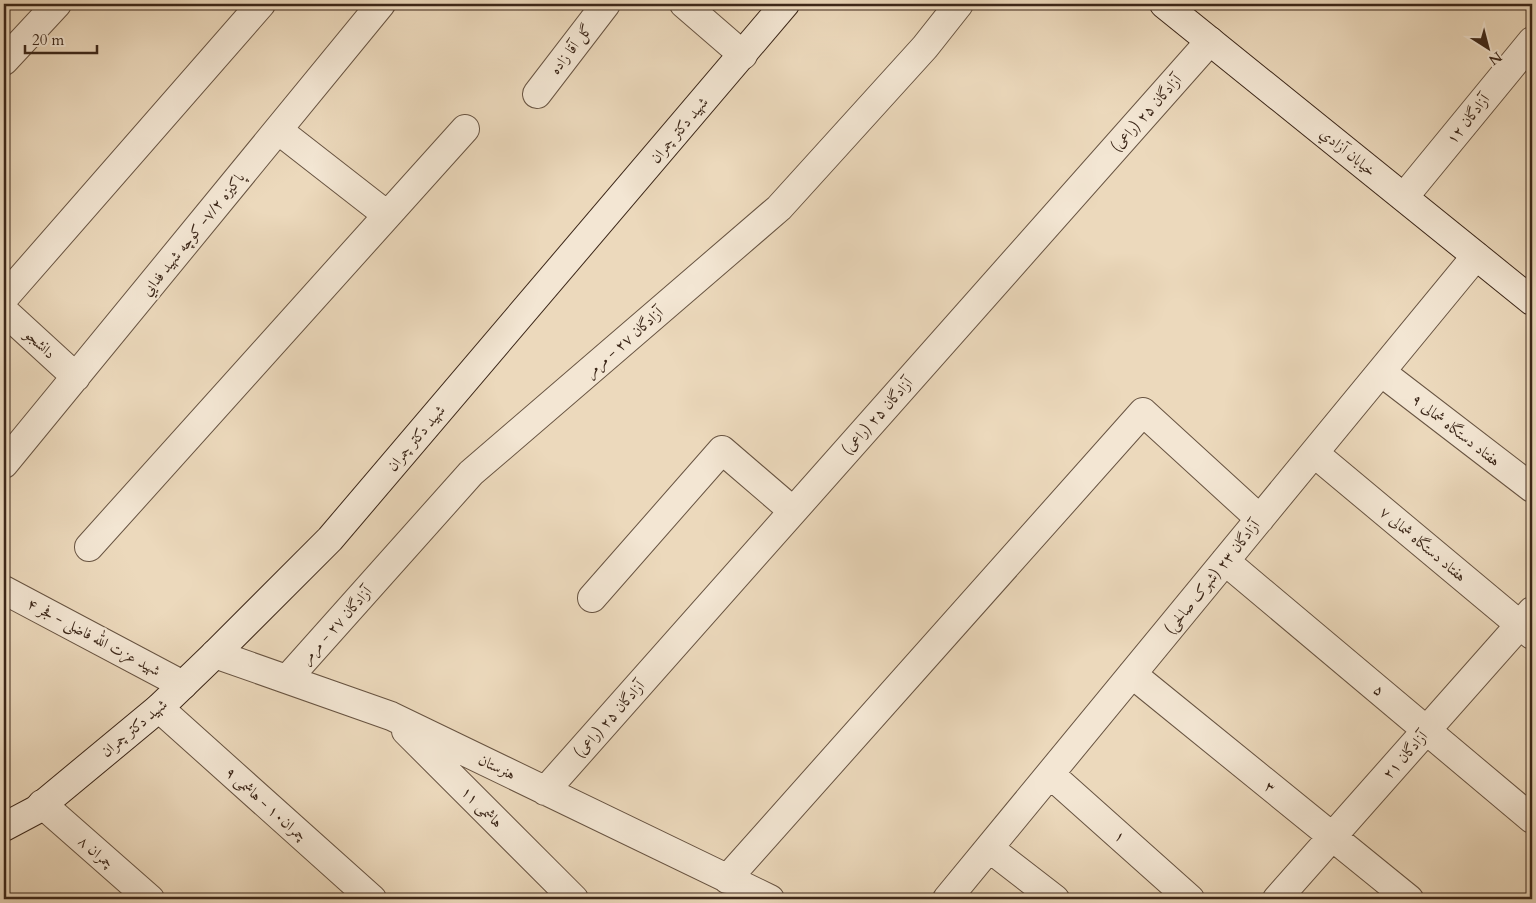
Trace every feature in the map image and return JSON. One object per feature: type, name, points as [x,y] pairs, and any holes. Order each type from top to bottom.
[{"type":"street","points":[[4,61],[57,4]]},
{"type":"street","points":[[4,298],[261,4]]},
{"type":"street","name":"پاکیزه ۷/۲- كوچه شهيد فدايي","points":[[4,464],[381,4]]},
{"type":"street","name":"گل آقا زاده","points":[[536,94],[606,4]]},
{"type":"street","points":[[684,4],[743,55]]},
{"type":"street","name":"شهید دکتر چمران","points":[[5,824],[36,810],[159,708],[216,654],[330,539],[785,4]]},
{"type":"street","name":"آزادگان ۲۷ - مرمر","points":[[288,678],[472,473],[780,208],[924,48],[960,4]]},
{"type":"street","name":"خيابان آزادي","points":[[1164,4],[1476,256],[1531,297]]},
{"type":"street","name":"آزادگان ۱۲","points":[[1404,197],[1532,40]]},
{"type":"street","name":"آزادگان ۲۵ (راعی)","points":[[545,791],[1210,41]]},
{"type":"street","points":[[89,547],[465,128]]},
{"type":"street","points":[[278,130],[387,215]]},
{"type":"street","name":"آزادگان ۲۳ (شهرک صالحی)","points":[[947,899],[1476,256]]},
{"type":"street","name":"دانشجو","points":[[4,311],[76,377]]},
{"type":"street","name":"هفتاد دستگاه شمالی ۹","points":[[1381,372],[1532,488]]},
{"type":"street","points":[[727,879],[1143,412],[1260,519]]},
{"type":"street","points":[[592,598],[722,450],[793,511]]},
{"type":"street","name":"هفتاد دستگاه شمالی ۷","points":[[1314,454],[1528,624]]},
{"type":"street","name":"۵","points":[[1225,561],[1532,819]]},
{"type":"street","name":"شهید عزت الله فاضلی - فجر ۴","points":[[4,590],[184,685]]},
{"type":"street","name":"آزادگان ۲۱","points":[[1277,899],[1427,730],[1528,624]]},
{"type":"street","name":"هنرستان","points":[[216,654],[391,716],[770,899]]},
{"type":"street","name":"۳","points":[[1132,674],[1409,899]]},
{"type":"street","name":"چمران۱۰ - هاشمی ۹","points":[[159,708],[372,899]]},
{"type":"street","name":"هاشمی ۱۱","points":[[391,716],[574,899]]},
{"type":"street","name":"۱","points":[[1050,774],[1190,899]]},
{"type":"street","name":"چمران ۸","points":[[42,804],[150,899]]},
{"type":"street","points":[[990,848],[1055,899]]}]
